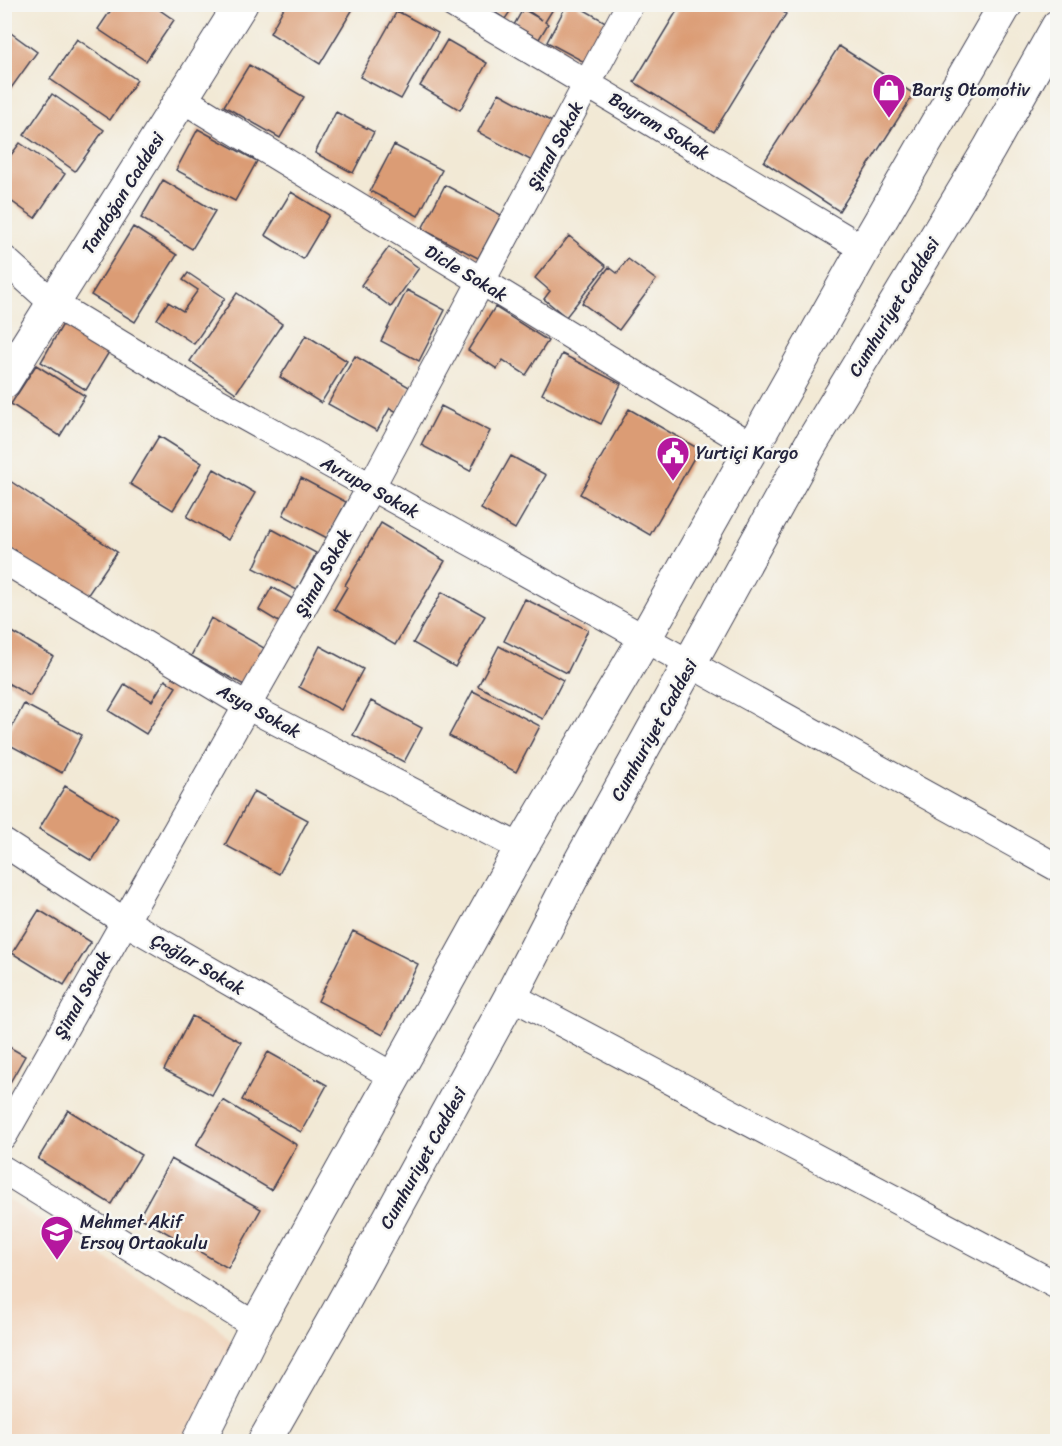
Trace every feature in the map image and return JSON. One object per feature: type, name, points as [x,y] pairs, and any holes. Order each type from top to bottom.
[{"type":"main road","name":"Tandoğan Caddesi","points":[[4,382],[241,4]]},
{"type":"main road","points":[[198,1442],[256,1326],[396,1078],[521,848],[645,638],[864,249],[1006,4]]},
{"type":"main road","name":"Cumhuriyet Caddesi","points":[[264,1442],[511,996],[579,864],[812,442],[983,160],[1058,26]]},
{"type":"street","name":"Bayram Sokak","points":[[453,4],[864,249]]},
{"type":"street","name":"Şimal Sokak","points":[[4,1135],[371,487],[630,4]]},
{"type":"street","name":"Dicle Sokak","points":[[181,98],[752,446]]},
{"type":"street","name":"Avrupa Sokak","points":[[4,259],[54,304],[193,388],[1058,868]]},
{"type":"street","name":"Asya Sokak","points":[[4,560],[247,706],[521,848]]},
{"type":"street","name":"Çağlar Sokak","points":[[4,843],[124,921],[396,1078]]},
{"type":"street","points":[[511,996],[1058,1286]]},
{"type":"street","points":[[4,1170],[256,1326]]},
{"type":"shaded area","name":"Mehmet Akif Ersoy Ortaokulu","points":[[5,1198],[216,1325],[244,1356],[207,1441],[5,1442]]},
{"type":"building","points":[[115,4],[151,4],[174,20],[146,61],[98,29]]},
{"type":"building","points":[[286,4],[356,4],[320,64],[270,33]]},
{"type":"building","points":[[482,4],[515,4],[505,19]]},
{"type":"building","points":[[518,4],[556,4],[545,22],[548,24],[539,39],[514,25],[523,9],[542,20]]},
{"type":"building","points":[[567,4],[574,4],[609,24],[588,64],[547,42]]},
{"type":"building","points":[[681,4],[771,4],[786,14],[714,132],[634,82]]},
{"type":"building","points":[[397,11],[438,33],[401,99],[360,77]]},
{"type":"building","points":[[4,28],[37,52],[4,98]]},
{"type":"building","points":[[77,39],[137,80],[110,120],[50,79]]},
{"type":"building","points":[[447,40],[487,63],[460,110],[420,86]]},
{"type":"building","points":[[839,46],[914,94],[839,211],[764,162]]},
{"type":"building","points":[[249,65],[304,97],[280,138],[224,106]]},
{"type":"building","points":[[499,93],[554,123],[534,162],[478,132]]},
{"type":"building","points":[[52,94],[104,130],[75,171],[24,135]]},
{"type":"building","points":[[336,112],[374,132],[353,173],[315,153]]},
{"type":"building","points":[[198,129],[257,161],[235,201],[176,170]]},
{"type":"building","points":[[20,143],[65,174],[35,218],[4,196],[4,164]]},
{"type":"building","points":[[394,145],[442,170],[418,216],[370,191]]},
{"type":"building","points":[[163,180],[215,211],[192,249],[141,218]]},
{"type":"building","points":[[445,185],[501,215],[478,258],[422,229]]},
{"type":"building","points":[[291,192],[329,215],[303,259],[265,235]]},
{"type":"building","points":[[133,227],[177,255],[135,322],[91,295]]},
{"type":"building","points":[[569,236],[606,266],[566,317],[544,299],[550,291],[535,278]]},
{"type":"building","points":[[389,247],[419,268],[391,307],[361,285]]},
{"type":"building","points":[[628,259],[656,280],[619,330],[582,303],[609,267],[617,273]]},
{"type":"building","points":[[188,273],[225,298],[194,344],[157,319],[168,302],[183,311],[198,290],[183,280]]},
{"type":"building","points":[[407,290],[445,310],[419,361],[381,341]]},
{"type":"building","points":[[237,293],[282,324],[236,393],[190,361]]},
{"type":"building","points":[[495,307],[548,341],[526,375],[503,360],[497,369],[468,350]]},
{"type":"building","points":[[63,324],[109,352],[86,390],[41,362]]},
{"type":"building","points":[[306,335],[347,361],[321,403],[280,377]]},
{"type":"building","points":[[562,354],[621,384],[601,424],[542,394]]},
{"type":"building","points":[[355,356],[411,388],[397,412],[390,408],[377,431],[328,404]]},
{"type":"building","points":[[36,365],[85,396],[60,436],[11,404]]},
{"type":"building","points":[[441,406],[490,431],[470,471],[421,445]]},
{"type":"building","points":[[629,409],[699,449],[650,535],[580,494]]},
{"type":"building","points":[[159,436],[202,463],[173,510],[130,484]]},
{"type":"building","points":[[511,456],[546,475],[515,529],[481,509]]},
{"type":"building","points":[[214,469],[255,493],[228,540],[187,517]]},
{"type":"building","points":[[4,477],[117,552],[85,599],[4,545]]},
{"type":"building","points":[[301,478],[346,502],[327,538],[283,515]]},
{"type":"building","points":[[381,523],[445,561],[395,645],[334,609],[347,587],[345,585]]},
{"type":"building","points":[[272,529],[316,553],[297,590],[254,568]]},
{"type":"building","points":[[272,587],[296,601],[282,624],[259,610]]},
{"type":"building","points":[[442,592],[485,616],[455,667],[413,643]]},
{"type":"building","points":[[525,599],[588,630],[567,673],[504,641]]},
{"type":"building","points":[[211,618],[264,648],[244,685],[191,656]]},
{"type":"building","points":[[4,627],[53,656],[30,696],[4,681]]},
{"type":"building","points":[[320,646],[363,669],[341,710],[299,687]]},
{"type":"building","points":[[499,646],[563,680],[543,719],[478,686]]},
{"type":"building","points":[[165,680],[176,687],[146,734],[109,711],[125,684],[152,701]]},
{"type":"building","points":[[473,691],[540,726],[516,772],[449,736]]},
{"type":"building","points":[[371,701],[422,728],[404,762],[353,735]]},
{"type":"building","points":[[24,704],[82,735],[62,773],[4,742]]},
{"type":"building","points":[[65,786],[118,818],[92,861],[39,829]]},
{"type":"building","points":[[254,791],[308,820],[279,874],[225,845]]},
{"type":"building","points":[[39,910],[91,942],[64,985],[12,953]]},
{"type":"building","points":[[353,931],[418,964],[383,1035],[318,1001]]},
{"type":"building","points":[[192,1016],[241,1042],[212,1095],[164,1070]]},
{"type":"building","points":[[4,1044],[25,1056],[4,1093]]},
{"type":"building","points":[[268,1052],[327,1085],[301,1132],[242,1100]]},
{"type":"building","points":[[223,1100],[297,1145],[271,1190],[196,1145]]},
{"type":"building","points":[[68,1110],[141,1155],[111,1204],[38,1159]]},
{"type":"building","points":[[171,1159],[261,1209],[228,1268],[139,1217]]},
{"type":"place","name":"Barış Otomotiv","points":[[889,119]]},
{"type":"place","name":"Yurtiçi Kargo","points":[[673,482]]},
{"type":"place","name":"Mehmet Akif Ersoy Ortaokulu","points":[[57,1261]]}]
